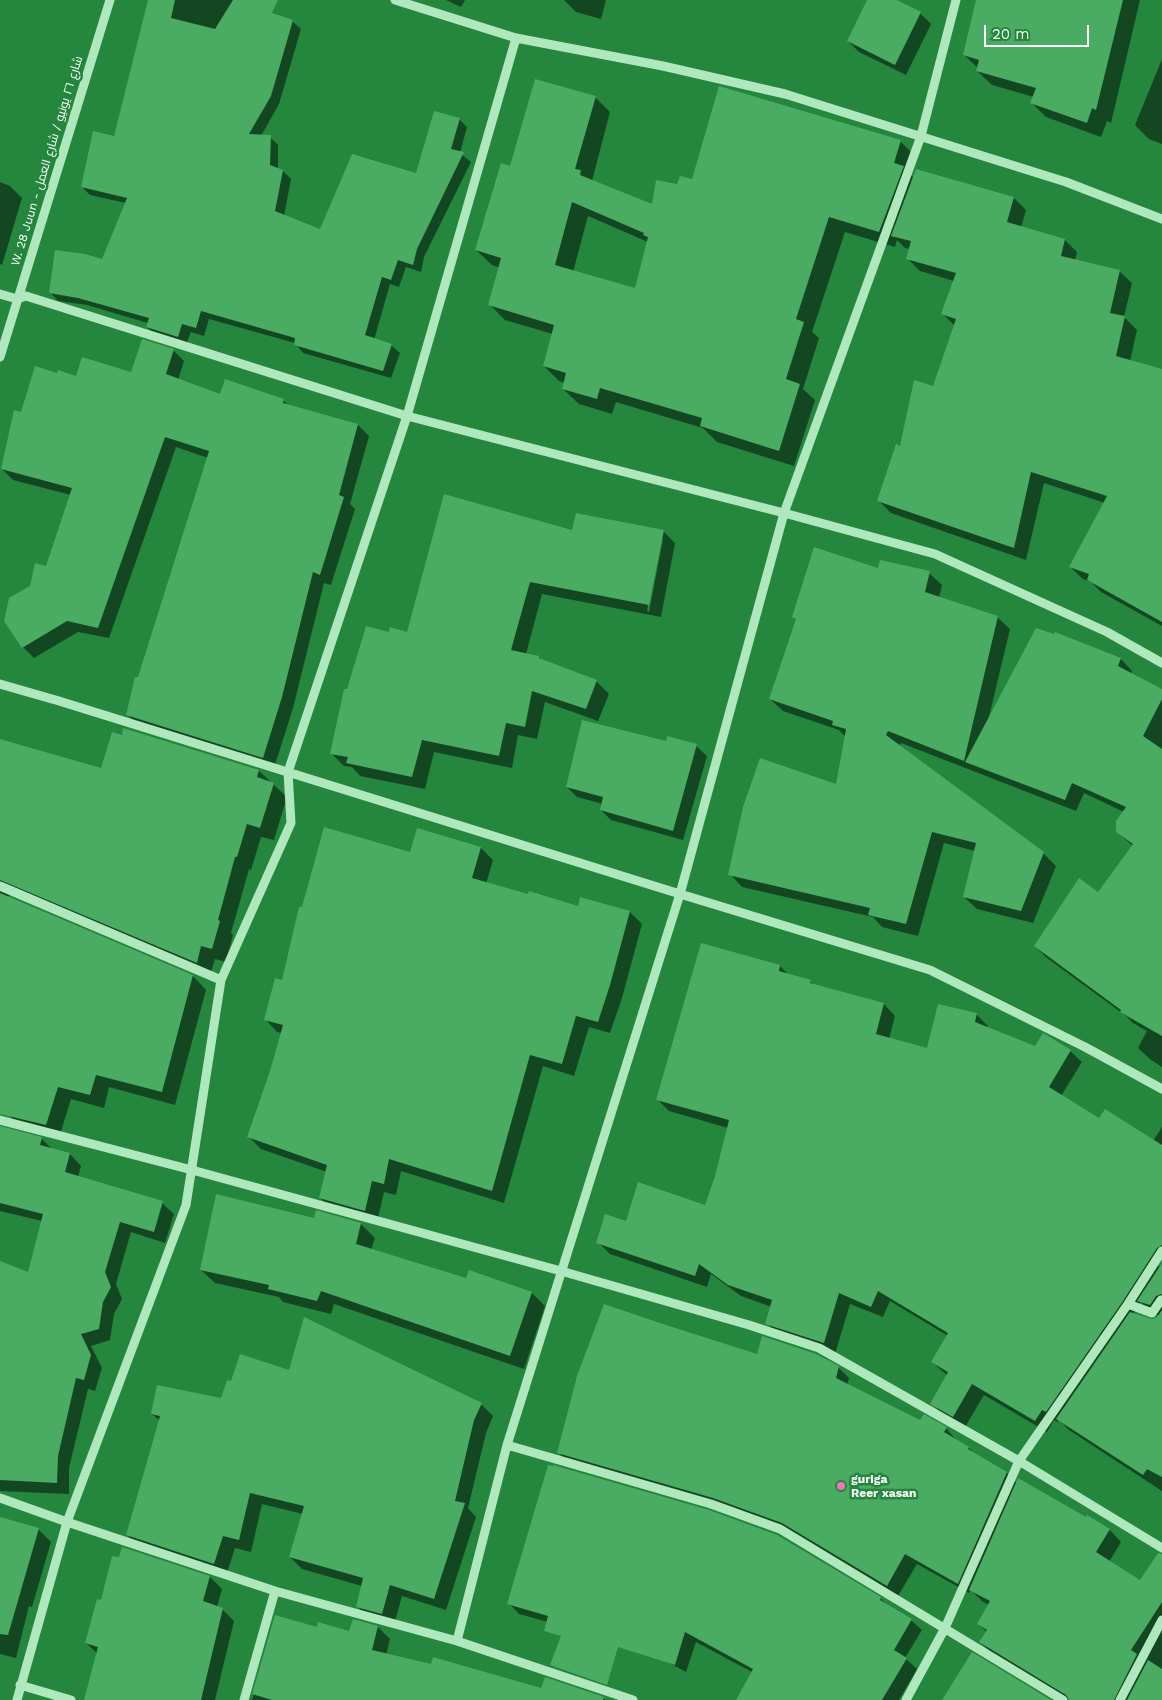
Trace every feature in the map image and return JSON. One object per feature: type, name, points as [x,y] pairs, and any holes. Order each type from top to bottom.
[{"type":"street","name":"W. 28 Juun - شارع ٢٦ يونيو / شارع العمل","points":[[0,357],[110,0]]},
{"type":"street","points":[[395,0],[516,38],[664,66],[785,94],[1066,182],[1162,219]]},
{"type":"street","points":[[457,1641],[507,1445],[680,894],[784,514],[921,136],[956,0]]},
{"type":"street","points":[[17,1700],[67,1522],[186,1205],[221,980],[291,822],[288,772],[407,416],[516,38]]},
{"type":"street","points":[[0,294],[17,299],[26,296],[407,416],[935,554],[1107,632],[1162,663]]},
{"type":"street","points":[[0,684],[930,970],[1085,1047],[1162,1089]]},
{"type":"street","points":[[0,886],[221,980]]},
{"type":"street","points":[[0,1120],[192,1170],[561,1271],[750,1325],[820,1348],[1019,1461],[1162,1548]]},
{"type":"street","points":[[906,1700],[945,1628],[1019,1461],[1128,1304],[1162,1251]]},
{"type":"street","points":[[1128,1304],[1152,1313],[1162,1301]]},
{"type":"street","points":[[507,1445],[711,1504],[780,1529],[1062,1700]]},
{"type":"street","points":[[0,1498],[275,1591],[457,1641],[633,1700]]},
{"type":"street","points":[[244,1700],[275,1591]]},
{"type":"street","points":[[1120,1700],[1162,1620]]},
{"type":"street","points":[[20,1686],[71,1700]]},
{"type":"building","points":[[148,0],[175,0],[171,18],[215,29],[233,0],[278,0],[272,13],[293,20],[271,96],[249,134],[271,135],[270,165],[283,170],[275,211],[320,229],[352,154],[416,173],[434,111],[460,118],[451,149],[464,152],[417,249],[413,265],[398,260],[391,280],[382,277],[365,335],[392,344],[383,371],[294,345],[295,338],[201,311],[196,328],[182,324],[178,337],[146,327],[149,318],[78,298],[49,293],[55,250],[85,254],[102,259],[127,198],[81,187],[93,131],[114,136]]},
{"type":"building","points":[[867,0],[897,0],[921,12],[895,65],[847,41]]},
{"type":"building","points":[[976,0],[1123,0],[1096,110],[1092,108],[1087,123],[1030,103],[1036,88],[976,71],[979,60],[963,55]]},
{"type":"building","points":[[535,79],[596,96],[575,169],[581,170],[580,175],[652,204],[656,180],[677,184],[680,176],[692,179],[719,86],[901,140],[894,163],[904,166],[879,232],[829,217],[796,319],[804,322],[786,379],[800,384],[779,451],[700,426],[702,418],[600,388],[597,399],[562,389],[566,373],[543,366],[554,325],[488,305],[501,258],[475,250],[501,163],[510,166]],"holes":[[[572,202],[644,233],[643,235],[648,237],[635,288],[555,265]]]},
{"type":"building","points":[[916,169],[1014,197],[1007,222],[1065,239],[1061,256],[1120,270],[1110,313],[1125,316],[1116,356],[1162,369],[1162,622],[1087,580],[1089,574],[1069,567],[1107,496],[1031,472],[1014,548],[877,501],[896,444],[900,446],[914,380],[933,386],[956,319],[941,314],[956,273],[906,259],[911,241],[891,236]]},
{"type":"building","points":[[142,339],[174,349],[166,374],[220,394],[225,379],[284,399],[283,403],[358,424],[339,495],[344,497],[320,575],[313,572],[282,697],[263,758],[126,715],[135,677],[138,677],[209,451],[165,437],[98,628],[67,621],[22,648],[4,621],[9,598],[30,586],[35,563],[46,566],[72,488],[1,469],[14,410],[21,412],[35,366],[57,373],[58,370],[76,376],[82,357],[131,372]]},
{"type":"building","points":[[444,494],[572,530],[576,513],[664,530],[649,605],[530,582],[511,650],[539,656],[539,658],[597,680],[586,709],[532,691],[525,727],[506,723],[499,756],[422,740],[412,777],[346,763],[348,757],[330,754],[344,689],[347,689],[366,626],[389,632],[390,627],[407,632]]},
{"type":"building","points":[[814,547],[878,568],[880,560],[930,571],[925,592],[998,616],[964,761],[888,731],[886,735],[1044,852],[1021,911],[963,897],[976,843],[932,832],[906,924],[868,915],[870,908],[728,875],[743,807],[760,758],[836,784],[846,729],[832,725],[833,721],[769,699],[796,619],[792,617]]},
{"type":"building","points":[[1036,628],[1054,634],[1055,632],[1121,658],[1118,666],[1162,689],[1162,699],[1143,736],[1162,749],[1162,1036],[1120,1012],[1121,1010],[1034,946],[1079,878],[1098,892],[1133,844],[1116,832],[1116,821],[1126,807],[1072,783],[1065,800],[965,762]]},
{"type":"building","points":[[582,720],[666,741],[667,736],[697,744],[673,831],[600,810],[603,797],[566,787]]},
{"type":"building","points":[[123,728],[259,770],[257,777],[274,783],[260,828],[247,824],[237,857],[235,857],[212,949],[201,946],[197,963],[0,880],[0,739],[101,768],[112,732],[122,735]]},
{"type":"building","points":[[324,827],[410,852],[417,828],[481,847],[472,878],[528,894],[529,891],[578,906],[580,897],[630,911],[598,1022],[576,1016],[562,1064],[530,1055],[492,1191],[389,1159],[384,1184],[372,1181],[365,1211],[319,1198],[327,1165],[247,1137],[270,1071],[283,1025],[264,1020],[275,978],[282,980],[299,907],[302,907]]},
{"type":"building","points":[[0,893],[193,975],[162,1092],[96,1075],[90,1095],[58,1087],[46,1125],[0,1114]]},
{"type":"building","points":[[701,943],[780,965],[779,971],[811,980],[810,983],[884,1003],[876,1034],[927,1048],[938,1004],[977,1013],[975,1022],[1035,1046],[1043,1033],[1071,1050],[1049,1087],[1099,1118],[1105,1109],[1162,1145],[1162,1245],[1157,1248],[1123,1301],[1046,1412],[1042,1410],[1035,1421],[972,1384],[953,1417],[930,1404],[948,1372],[931,1362],[948,1333],[878,1291],[871,1307],[839,1293],[824,1343],[765,1324],[772,1300],[728,1285],[699,1264],[695,1276],[596,1243],[605,1214],[626,1221],[638,1182],[705,1205],[715,1176],[729,1120],[656,1100]]},
{"type":"building","points":[[0,1126],[42,1137],[40,1145],[70,1153],[65,1172],[163,1201],[154,1232],[120,1222],[105,1272],[111,1287],[103,1302],[99,1329],[81,1334],[91,1355],[84,1380],[76,1378],[58,1456],[57,1483],[0,1480],[0,1261],[28,1272],[43,1214],[0,1203]]},
{"type":"building","points":[[216,1194],[314,1218],[316,1210],[361,1223],[356,1244],[466,1278],[469,1270],[532,1292],[510,1356],[321,1291],[317,1301],[268,1289],[269,1285],[200,1270]]},
{"type":"building","points":[[1162,1263],[1162,1294],[1156,1296],[1150,1305],[1137,1301]]},
{"type":"building","points":[[604,1304],[757,1354],[762,1336],[816,1354],[839,1366],[836,1378],[920,1420],[924,1414],[947,1427],[944,1432],[969,1447],[968,1449],[1007,1472],[958,1584],[905,1554],[887,1586],[782,1523],[713,1498],[557,1453],[577,1376]]},
{"type":"building","points":[[1162,1310],[1162,1477],[1147,1469],[1143,1475],[1056,1419],[1130,1312],[1152,1319],[1157,1317]]},
{"type":"building","points":[[304,1317],[482,1403],[474,1420],[455,1501],[465,1503],[434,1599],[390,1585],[382,1614],[356,1607],[363,1578],[289,1557],[304,1506],[250,1493],[239,1540],[223,1536],[214,1564],[126,1535],[160,1416],[151,1414],[157,1385],[221,1398],[227,1380],[231,1381],[240,1354],[289,1370]]},
{"type":"building","points":[[548,1465],[709,1510],[777,1535],[881,1597],[880,1600],[912,1619],[894,1650],[907,1658],[882,1700],[736,1700],[753,1669],[685,1632],[675,1665],[618,1647],[607,1685],[550,1665],[561,1636],[544,1631],[548,1616],[507,1604]]},
{"type":"building","points":[[1018,1478],[1110,1529],[1096,1552],[1140,1580],[1158,1553],[1162,1554],[1162,1602],[1131,1650],[1137,1654],[1114,1700],[1069,1700],[1066,1695],[979,1642],[987,1630],[977,1624],[990,1601],[969,1590]]},
{"type":"building","points":[[0,1517],[39,1528],[8,1635],[0,1634]]},
{"type":"building","points":[[122,1547],[210,1576],[203,1601],[223,1608],[201,1700],[84,1700],[98,1647],[85,1643],[97,1599],[101,1600],[112,1556],[119,1557]]},
{"type":"building","points":[[275,1615],[317,1627],[318,1622],[349,1631],[353,1619],[378,1626],[372,1650],[431,1664],[433,1657],[541,1688],[545,1677],[604,1697],[603,1700],[272,1700],[252,1694]]},
{"type":"building","points":[[972,1652],[1051,1700],[942,1700]]},
{"type":"building","points":[[1148,1660],[1162,1669],[1162,1700],[1127,1700]]},
{"type":"place","name":"guriga Reer xasan","points":[[841,1486]]}]
